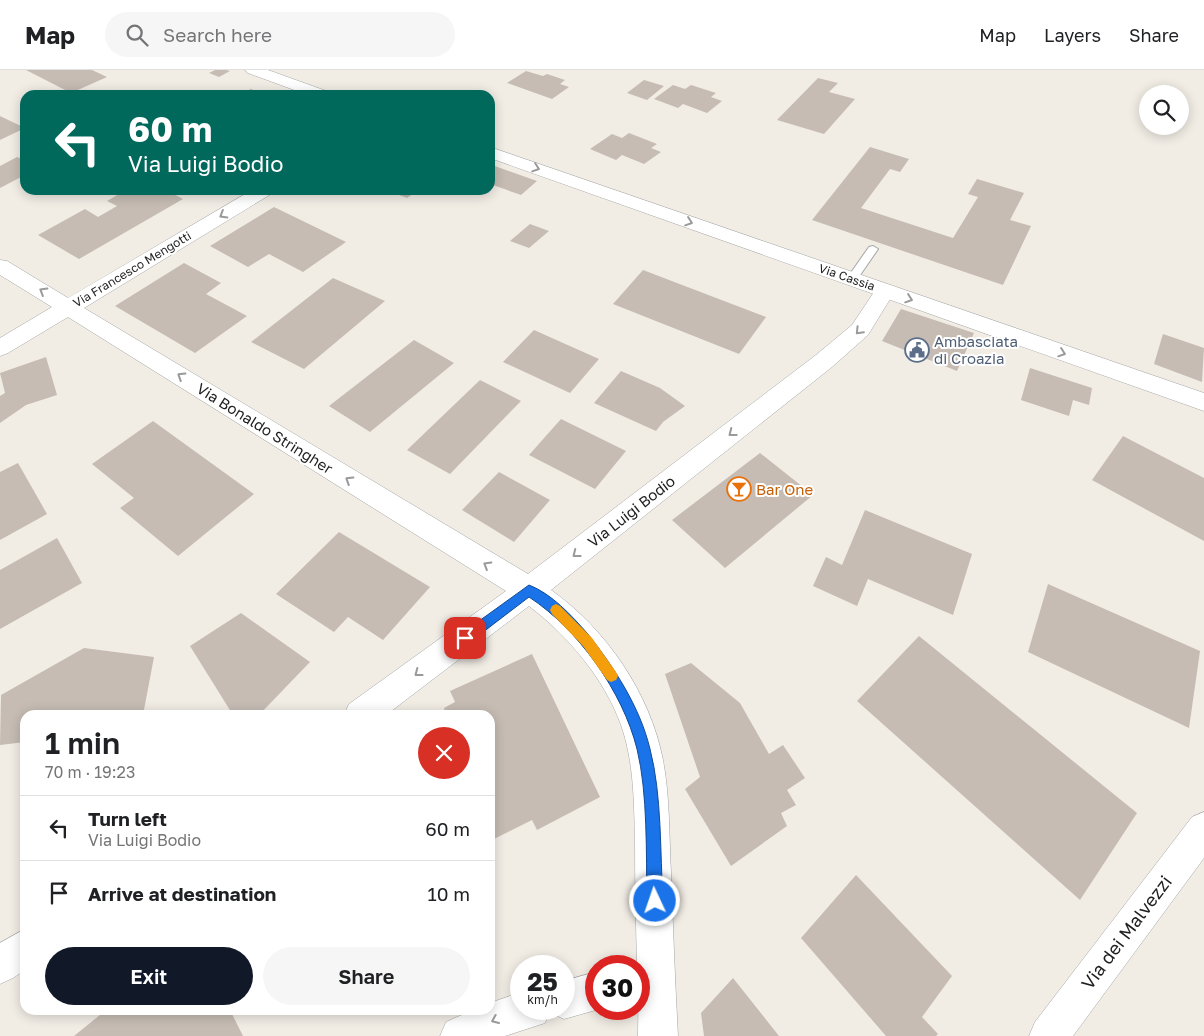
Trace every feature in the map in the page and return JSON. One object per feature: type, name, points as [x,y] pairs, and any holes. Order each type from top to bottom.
[{"type":"street","points":[[253,70],[309,90]]},
{"type":"street","name":"Via Cassia","points":[[495,154],[1204,402]]},
{"type":"street","name":"Via Francesco Mengotti","points":[[0,348],[257,195]]},
{"type":"street","name":"Via Bonaldo Stringher","points":[[0,266],[69,306],[529,590],[550,604],[587,642],[610,674],[626,703],[644,749],[650,800],[648,955]]},
{"type":"street","name":"Via Luigi Bodio","points":[[367,710],[529,590],[850,340],[865,324],[885,291]]},
{"type":"street","name":"Via dei Malvezzi","points":[[1048,1036],[1204,829]]},
{"type":"street","points":[[0,965],[20,951]]},
{"type":"street","name":"Via Bonaldo Stringher","points":[[650,990],[658,1036]]},
{"type":"street","points":[[460,1036],[510,1014]]},
{"type":"lane","points":[[852,279],[872,249]]},
{"type":"building","points":[[26,70],[92,70],[107,77],[78,90],[65,90]]},
{"type":"building","points":[[215,70],[230,71],[219,77],[209,73]]},
{"type":"building","points":[[526,71],[543,76],[547,74],[565,80],[560,84],[569,87],[552,99],[507,83]]},
{"type":"building","points":[[818,78],[838,83],[829,92],[855,99],[824,134],[777,120]]},
{"type":"building","points":[[644,80],[664,86],[647,100],[627,93]]},
{"type":"building","points":[[673,85],[685,89],[691,85],[716,93],[711,97],[722,101],[707,113],[683,104],[678,108],[654,99]]},
{"type":"building","points":[[0,116],[20,126],[20,130],[0,140]]},
{"type":"building","points":[[629,133],[657,144],[651,148],[661,152],[644,164],[622,155],[616,160],[590,149],[612,134],[622,138]]},
{"type":"building","points":[[870,147],[909,159],[900,172],[890,169],[861,208],[953,238],[978,197],[968,194],[977,179],[1024,193],[1010,220],[1031,226],[1003,285],[812,220]]},
{"type":"building","points":[[17,157],[20,158],[20,178],[0,188],[0,166]]},
{"type":"building","points":[[495,166],[537,181],[521,195],[495,186]]},
{"type":"building","points":[[117,195],[175,195],[183,199],[79,259],[38,235],[85,209],[98,217],[117,206],[107,201]]},
{"type":"building","points":[[399,195],[411,195],[407,198]]},
{"type":"building","points":[[274,207],[346,242],[303,272],[269,254],[248,267],[210,246]]},
{"type":"building","points":[[530,224],[549,231],[529,248],[510,241]]},
{"type":"building","points":[[184,263],[221,283],[206,294],[247,316],[195,353],[115,306]]},
{"type":"building","points":[[643,270],[766,317],[739,354],[613,304]]},
{"type":"building","points":[[333,278],[385,301],[304,369],[251,342]]},
{"type":"building","points":[[901,309],[974,333],[957,371],[882,341]]},
{"type":"building","points":[[534,330],[599,359],[570,393],[503,362]]},
{"type":"building","points":[[1163,334],[1204,348],[1202,382],[1154,364]]},
{"type":"building","points":[[414,340],[454,363],[370,432],[329,406]]},
{"type":"building","points":[[46,357],[57,395],[26,405],[0,423],[0,396],[5,393],[0,373]]},
{"type":"building","points":[[1030,368],[1092,388],[1089,405],[1073,400],[1069,416],[1021,400]]},
{"type":"building","points":[[621,371],[660,388],[685,406],[663,422],[656,431],[594,403]]},
{"type":"building","points":[[480,380],[521,401],[450,474],[407,450]]},
{"type":"building","points":[[561,419],[626,451],[595,489],[529,455]]},
{"type":"building","points":[[153,421],[254,494],[178,556],[120,508],[134,498],[92,464]]},
{"type":"building","points":[[1123,436],[1204,478],[1204,541],[1092,480]]},
{"type":"building","points":[[760,453],[813,495],[725,568],[672,520]]},
{"type":"building","points":[[18,463],[47,514],[0,540],[0,472]]},
{"type":"building","points":[[499,472],[550,500],[514,542],[462,510]]},
{"type":"building","points":[[865,510],[972,554],[953,615],[868,579],[857,606],[813,586],[826,557],[842,565]]},
{"type":"building","points":[[339,532],[430,587],[383,640],[348,617],[334,632],[276,594]]},
{"type":"building","points":[[57,538],[82,583],[0,629],[0,570]]},
{"type":"building","points":[[1048,584],[1200,651],[1189,728],[1028,652]]},
{"type":"building","points":[[241,613],[310,662],[264,710],[230,710],[190,646]]},
{"type":"building","points":[[919,636],[1137,813],[1080,900],[857,701]]},
{"type":"building","points":[[84,648],[154,657],[144,710],[20,710],[20,743],[0,745],[1,695]]},
{"type":"building","points":[[532,654],[600,797],[537,830],[532,820],[495,838],[495,710],[445,710],[444,708],[455,702],[450,691]]},
{"type":"building","points":[[691,663],[740,703],[769,754],[783,745],[805,778],[787,790],[796,805],[781,813],[787,826],[731,866],[685,789],[700,777],[665,674]]},
{"type":"building","points":[[856,875],[952,976],[922,1017],[938,1034],[936,1036],[886,1036],[801,938]]},
{"type":"building","points":[[733,978],[779,1036],[704,1036],[701,1013]]},
{"type":"building","points":[[100,1015],[232,1015],[243,1036],[74,1036]]},
{"type":"slow traffic","points":[[556,610],[587,642],[611,676]]},
{"type":"place","name":"Ambasciata di Croazia","points":[[917,350]]},
{"type":"place","name":"Bar One","points":[[739,489]]},
{"type":"route","points":[[465,638],[529,590],[550,604],[571,624],[599,658],[626,703],[644,749],[650,800],[655,901]]}]
